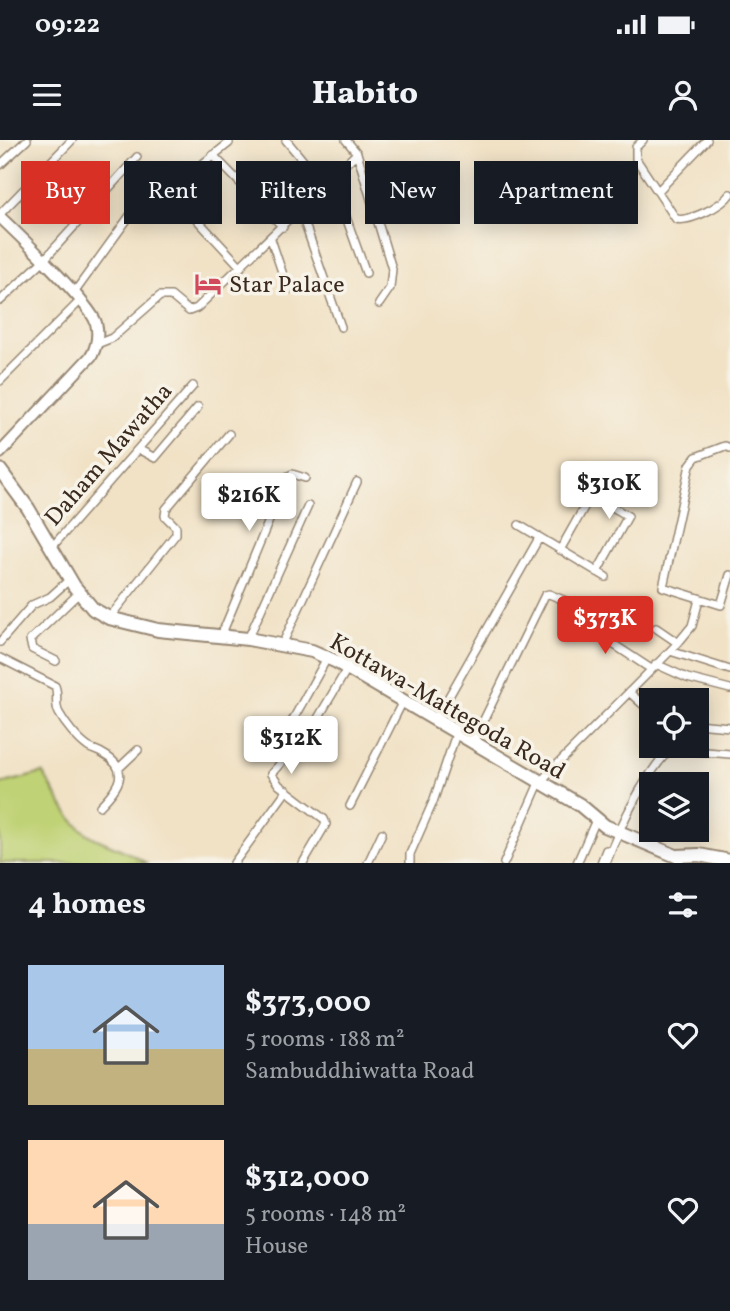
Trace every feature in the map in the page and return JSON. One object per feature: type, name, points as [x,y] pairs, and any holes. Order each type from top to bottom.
[{"type":"main road","name":"Kottawa-Mattegoda Road","points":[[0,470],[52,547],[79,593],[93,609],[109,618],[158,630],[282,645],[327,658],[580,805],[596,820],[616,831],[675,859],[699,855],[730,861]]},
{"type":"street","points":[[0,165],[27,140]]},
{"type":"street","points":[[0,453],[92,355],[97,344],[96,321],[77,297],[1,220],[72,140]]},
{"type":"street","points":[[286,140],[303,161]]},
{"type":"street","points":[[346,140],[357,153],[392,270],[390,288],[379,304]]},
{"type":"street","points":[[643,140],[634,153],[676,219],[681,221],[722,203],[730,194]]},
{"type":"street","points":[[659,190],[708,140]]},
{"type":"street","points":[[206,161],[229,143]]},
{"type":"street","points":[[349,161],[357,153]]},
{"type":"street","points":[[213,155],[283,227]]},
{"type":"street","points":[[0,301],[43,261],[137,157]]},
{"type":"street","points":[[0,381],[77,297],[126,224]]},
{"type":"street","points":[[201,224],[241,267]]},
{"type":"street","points":[[97,344],[112,338],[160,296],[171,296],[189,311],[197,308],[286,224]]},
{"type":"street","points":[[305,224],[341,327]]},
{"type":"street","points":[[348,224],[366,273]]},
{"type":"street","points":[[271,239],[288,290]]},
{"type":"street","name":"Daham Mawatha","points":[[52,547],[193,386]]},
{"type":"street","points":[[138,449],[155,458],[198,407]]},
{"type":"street","points":[[109,618],[176,534],[176,527],[165,516],[166,509],[229,434]]},
{"type":"street","points":[[730,448],[725,446],[696,457],[690,465],[663,587],[726,607],[730,575]]},
{"type":"street","points":[[221,636],[287,477],[292,474],[305,478]]},
{"type":"street","points":[[282,645],[357,482]]},
{"type":"street","points":[[571,483],[629,518],[597,572]]},
{"type":"street","points":[[560,550],[591,495]]},
{"type":"street","points":[[248,639],[308,506]]},
{"type":"street","points":[[519,526],[606,577]]},
{"type":"street","points":[[435,722],[539,538]]},
{"type":"street","points":[[0,642],[32,605],[50,597],[71,578]]},
{"type":"street","points":[[56,661],[32,649],[30,640],[79,593]]},
{"type":"street","points":[[472,744],[545,595],[549,594],[600,615]]},
{"type":"street","points":[[504,863],[539,783],[678,643],[692,625],[699,600]]},
{"type":"street","points":[[620,624],[610,642],[654,666],[730,689]]},
{"type":"street","points":[[656,628],[678,643]]},
{"type":"street","points":[[670,651],[730,670]]},
{"type":"street","points":[[0,658],[55,686],[57,711],[88,746],[105,754],[119,768],[120,782],[100,806]]},
{"type":"street","points":[[280,743],[327,658]]},
{"type":"street","points":[[303,863],[326,824],[271,774],[314,725],[347,669]]},
{"type":"street","points":[[629,692],[639,701]]},
{"type":"street","points":[[350,806],[402,703]]},
{"type":"street","points":[[709,725],[730,727]]},
{"type":"street","points":[[410,863],[410,854],[433,802],[456,734]]},
{"type":"street","points":[[603,863],[616,831],[658,762],[670,749],[730,754]]},
{"type":"street","points":[[119,768],[138,750]]},
{"type":"street","points":[[234,863],[287,790]]},
{"type":"street","points":[[577,863],[596,820]]},
{"type":"street","points":[[368,863],[382,833]]},
{"type":"green space","points":[[43,773],[77,825],[93,837],[146,863],[0,863],[0,784]]},
{"type":"place","name":"Star Palace","points":[[208,284]]}]
